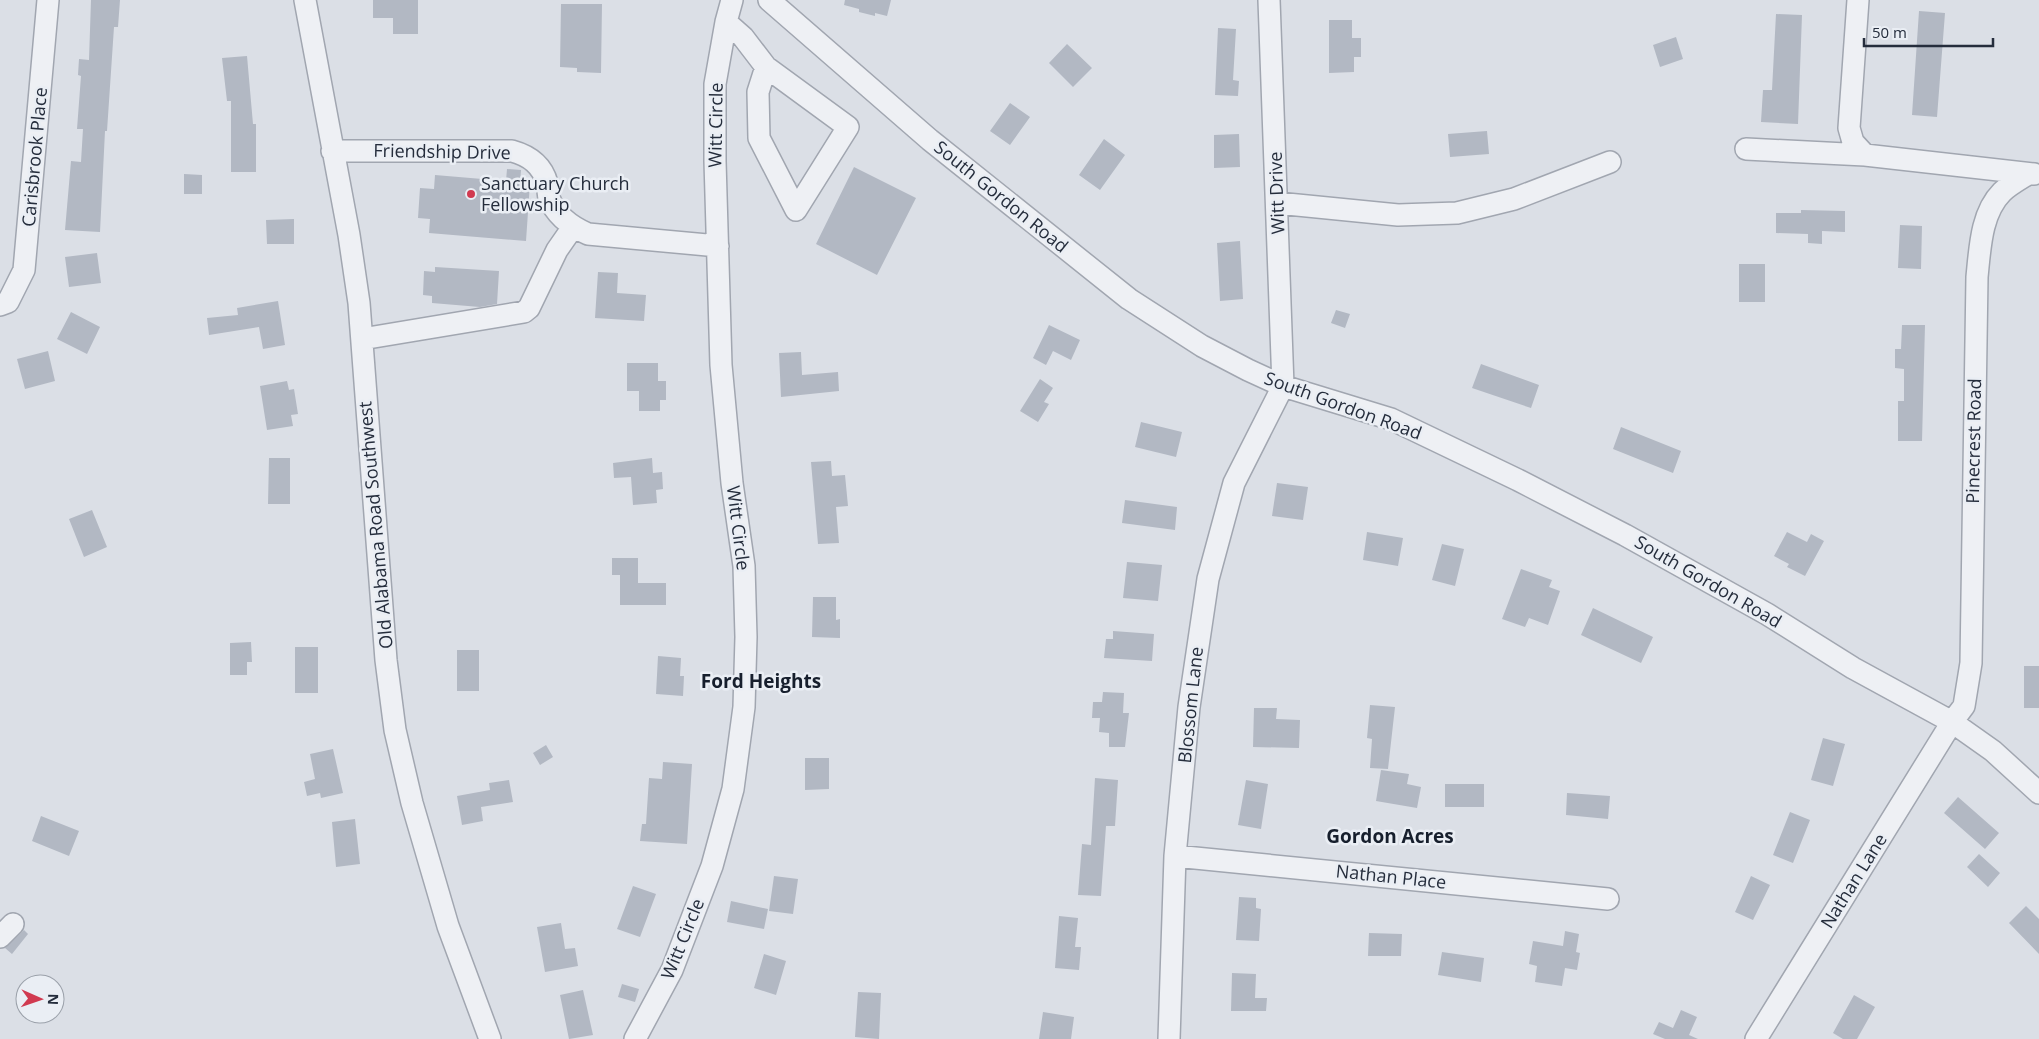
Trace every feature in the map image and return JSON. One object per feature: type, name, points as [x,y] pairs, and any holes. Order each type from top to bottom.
[{"type":"street","name":"Carisbrook Place","points":[[0,305],[8,302],[24,270],[48,0]]},
{"type":"street","name":"Old Alabama Road Southwest","points":[[304,0],[356,271],[386,660],[395,730],[412,803],[448,926],[490,1039]]},
{"type":"street","name":"Witt Circle","points":[[635,1039],[672,970],[712,866],[733,790],[744,706],[746,637],[744,566],[732,483],[721,365],[715,161],[714,84],[732,0]]},
{"type":"street","name":"South Gordon Road","points":[[769,0],[930,140],[1129,299],[1202,346],[1283,386],[1391,419],[1518,480],[1625,535],[1767,614],[1853,668],[1952,722],[1993,751],[2039,793]]},
{"type":"street","name":"Witt Drive","points":[[1269,0],[1283,386]]},
{"type":"street","points":[[1858,0],[1849,128],[1853,142],[1865,154]]},
{"type":"street","points":[[726,22],[743,37],[766,66],[848,127],[796,210],[759,138],[758,92],[766,66]]},
{"type":"street","name":"Pinecrest Road","points":[[1746,150],[1865,154],[2034,174]]},
{"type":"street","name":"Friendship Drive","points":[[332,151],[512,151],[524,154],[541,168],[550,199],[563,219],[573,227],[588,234],[718,246]]},
{"type":"street","points":[[1277,203],[1398,215],[1457,213],[1514,199],[1610,162]]},
{"type":"street","name":"Pinecrest Road","points":[[1952,722],[1964,706],[1970,664],[1977,277],[1980,246],[1988,210],[2003,191],[2034,174]]},
{"type":"street","points":[[362,339],[524,312],[529,308],[557,250],[573,227]]},
{"type":"street","name":"Blossom Lane","points":[[1169,1039],[1175,856],[1189,707],[1208,579],[1234,483],[1283,386]]},
{"type":"street","name":"Nathan Lane","points":[[1756,1039],[1952,722]]},
{"type":"street","name":"Nathan Place","points":[[1175,856],[1608,898]]},
{"type":"building","points":[[91,0],[120,0],[118,27],[114,27],[107,131],[105,131],[100,232],[65,230],[71,161],[81,162],[83,129],[77,129],[81,76],[78,75],[79,59],[89,60]]},
{"type":"building","points":[[373,0],[418,0],[418,34],[393,34],[393,18],[373,18]]},
{"type":"building","points":[[845,0],[891,0],[887,16],[875,13],[875,16],[859,12],[859,9],[844,5]]},
{"type":"building","points":[[561,4],[602,4],[601,73],[577,72],[577,68],[560,67]]},
{"type":"building","points":[[1919,11],[1945,13],[1937,117],[1912,115]]},
{"type":"building","points":[[1776,14],[1802,15],[1798,124],[1761,122],[1763,90],[1772,90]]},
{"type":"building","points":[[1329,20],[1352,20],[1352,38],[1361,38],[1361,57],[1354,57],[1354,72],[1329,73]]},
{"type":"building","points":[[1218,28],[1236,29],[1233,80],[1239,81],[1238,96],[1215,95]]},
{"type":"building","points":[[1676,37],[1683,59],[1660,67],[1653,45]]},
{"type":"building","points":[[1067,44],[1092,68],[1073,87],[1049,63]]},
{"type":"building","points":[[247,56],[253,124],[256,124],[256,172],[231,172],[231,101],[227,101],[222,58]]},
{"type":"building","points":[[1010,103],[1030,117],[1010,145],[990,131]]},
{"type":"building","points":[[1487,131],[1489,154],[1450,157],[1448,134]]},
{"type":"building","points":[[1239,134],[1240,167],[1214,168],[1214,135]]},
{"type":"building","points":[[1104,139],[1125,155],[1100,190],[1079,175]]},
{"type":"building","points":[[854,167],[916,198],[877,275],[816,244]]},
{"type":"building","points":[[507,169],[521,170],[520,183],[530,183],[526,241],[429,233],[430,219],[418,218],[420,188],[434,189],[435,175],[506,181]]},
{"type":"building","points":[[184,174],[202,175],[202,194],[184,194]]},
{"type":"building","points":[[1801,210],[1845,211],[1845,232],[1822,231],[1822,244],[1808,243],[1808,234],[1776,233],[1776,213],[1801,213]]},
{"type":"building","points":[[294,219],[294,244],[267,244],[266,220]]},
{"type":"building","points":[[1900,225],[1922,226],[1921,269],[1898,268]]},
{"type":"building","points":[[1240,241],[1243,299],[1220,301],[1217,243]]},
{"type":"building","points":[[97,253],[101,283],[69,287],[65,257]]},
{"type":"building","points":[[1739,264],[1765,264],[1765,302],[1739,302]]},
{"type":"building","points":[[435,267],[499,271],[497,304],[480,307],[432,303],[432,296],[423,295],[424,271],[435,272]]},
{"type":"building","points":[[598,272],[618,273],[617,293],[646,295],[644,321],[595,318]]},
{"type":"building","points":[[278,301],[285,345],[263,349],[259,327],[209,335],[207,318],[238,315],[237,308]]},
{"type":"building","points":[[1336,310],[1350,314],[1345,328],[1331,323]]},
{"type":"building","points":[[71,312],[100,327],[87,354],[57,339]]},
{"type":"building","points":[[1049,325],[1080,340],[1071,360],[1053,351],[1046,365],[1033,358]]},
{"type":"building","points":[[1902,325],[1925,325],[1922,441],[1898,441],[1898,401],[1904,401],[1904,369],[1895,368],[1895,349],[1901,349]]},
{"type":"building","points":[[48,351],[55,381],[25,389],[17,359]]},
{"type":"building","points":[[801,352],[802,375],[838,372],[839,391],[781,397],[779,353]]},
{"type":"building","points":[[627,363],[658,363],[658,381],[666,381],[666,400],[660,400],[660,411],[639,411],[639,391],[627,391]]},
{"type":"building","points":[[1481,364],[1539,385],[1531,408],[1472,388]]},
{"type":"building","points":[[1040,379],[1053,388],[1044,402],[1049,404],[1038,422],[1020,411]]},
{"type":"building","points":[[287,381],[289,390],[294,389],[298,414],[291,415],[293,426],[267,430],[260,386]]},
{"type":"building","points":[[1141,422],[1182,432],[1176,457],[1135,447]]},
{"type":"building","points":[[1621,427],[1681,451],[1673,473],[1613,449]]},
{"type":"building","points":[[269,458],[290,458],[290,504],[268,504]]},
{"type":"building","points":[[652,458],[653,473],[662,472],[663,489],[656,490],[657,503],[633,505],[631,477],[614,478],[613,463]]},
{"type":"building","points":[[831,461],[832,476],[845,475],[848,506],[836,507],[839,543],[818,544],[811,462]]},
{"type":"building","points":[[1277,483],[1308,487],[1303,520],[1272,516]]},
{"type":"building","points":[[1125,500],[1177,507],[1175,530],[1122,523]]},
{"type":"building","points":[[92,510],[107,547],[84,557],[69,519]]},
{"type":"building","points":[[1367,532],[1403,538],[1398,566],[1363,560]]},
{"type":"building","points":[[1787,532],[1807,542],[1811,534],[1824,541],[1805,576],[1787,567],[1789,564],[1774,556]]},
{"type":"building","points":[[1442,544],[1464,549],[1455,586],[1432,580]]},
{"type":"building","points":[[612,558],[638,558],[638,583],[666,583],[666,605],[620,605],[620,575],[612,575]]},
{"type":"building","points":[[1127,562],[1162,565],[1158,601],[1123,598]]},
{"type":"building","points":[[1521,569],[1552,580],[1549,587],[1560,591],[1548,625],[1529,618],[1525,627],[1502,619]]},
{"type":"building","points":[[813,597],[836,597],[836,620],[840,619],[840,638],[812,637]]},
{"type":"building","points":[[1593,608],[1653,637],[1641,663],[1581,635]]},
{"type":"building","points":[[1113,631],[1154,634],[1152,661],[1104,658],[1106,639],[1113,639]]},
{"type":"building","points":[[251,642],[252,662],[247,662],[247,675],[230,675],[230,643]]},
{"type":"building","points":[[295,647],[318,647],[318,693],[295,693]]},
{"type":"building","points":[[457,650],[479,650],[479,691],[457,691]]},
{"type":"building","points":[[658,656],[681,658],[680,676],[684,676],[683,696],[656,694]]},
{"type":"building","points":[[2024,666],[2039,666],[2039,708],[2024,708]]},
{"type":"building","points":[[1103,692],[1124,693],[1123,713],[1129,713],[1125,747],[1109,747],[1109,733],[1099,732],[1100,718],[1092,718],[1093,702],[1102,702]]},
{"type":"building","points":[[1370,705],[1395,707],[1388,769],[1370,768],[1372,739],[1367,738]]},
{"type":"building","points":[[1254,708],[1277,708],[1276,719],[1300,720],[1299,748],[1253,747]]},
{"type":"building","points":[[1823,738],[1845,744],[1833,786],[1811,780]]},
{"type":"building","points":[[546,745],[553,757],[540,765],[533,753]]},
{"type":"building","points":[[333,749],[343,793],[321,798],[320,793],[307,796],[304,782],[315,779],[310,754]]},
{"type":"building","points":[[805,758],[829,758],[829,789],[805,790]]},
{"type":"building","points":[[663,762],[692,764],[687,844],[640,841],[642,824],[646,824],[649,778],[662,779]]},
{"type":"building","points":[[1381,770],[1409,774],[1407,784],[1421,787],[1417,808],[1376,801]]},
{"type":"building","points":[[1095,778],[1118,780],[1115,826],[1106,826],[1101,896],[1078,895],[1082,844],[1091,845]]},
{"type":"building","points":[[509,780],[513,802],[481,807],[483,821],[462,825],[457,796],[490,790],[489,783]]},
{"type":"building","points":[[1246,780],[1268,784],[1261,829],[1238,825]]},
{"type":"building","points":[[1445,784],[1484,784],[1484,807],[1445,807]]},
{"type":"building","points":[[1567,793],[1610,796],[1608,819],[1566,815]]},
{"type":"building","points":[[1958,797],[1999,833],[1985,849],[1944,813]]},
{"type":"building","points":[[1790,812],[1810,820],[1793,863],[1773,855]]},
{"type":"building","points":[[41,816],[79,831],[69,856],[32,841]]},
{"type":"building","points":[[355,819],[360,864],[336,867],[332,822]]},
{"type":"building","points":[[1979,854],[2000,873],[1988,887],[1967,867]]},
{"type":"building","points":[[774,876],[798,879],[793,914],[769,911]]},
{"type":"building","points":[[1751,876],[1770,885],[1753,920],[1735,912]]},
{"type":"building","points":[[633,886],[656,894],[640,937],[617,929]]},
{"type":"building","points":[[1239,897],[1256,898],[1256,908],[1261,909],[1259,941],[1236,940]]},
{"type":"building","points":[[731,901],[768,909],[764,929],[727,922]]},
{"type":"building","points":[[2026,906],[2039,919],[2039,954],[2009,923]]},
{"type":"building","points":[[1059,916],[1078,918],[1075,947],[1081,947],[1079,970],[1055,968]]},
{"type":"building","points":[[561,923],[565,949],[575,948],[578,966],[545,972],[537,927]]},
{"type":"building","points":[[24,930],[28,934],[12,954],[5,948]]},
{"type":"building","points":[[1565,931],[1579,934],[1576,952],[1580,953],[1577,970],[1565,968],[1562,986],[1535,982],[1537,966],[1529,964],[1533,941],[1563,946]]},
{"type":"building","points":[[1369,933],[1402,934],[1401,956],[1368,956]]},
{"type":"building","points":[[1442,952],[1484,958],[1481,982],[1438,975]]},
{"type":"building","points":[[764,954],[786,961],[776,995],[754,988]]},
{"type":"building","points":[[1232,973],[1256,974],[1255,998],[1267,998],[1266,1011],[1231,1011]]},
{"type":"building","points":[[622,984],[639,989],[635,1002],[618,997]]},
{"type":"building","points":[[583,990],[593,1035],[569,1039],[560,995]]},
{"type":"building","points":[[858,992],[881,993],[879,1039],[855,1037]]},
{"type":"building","points":[[1854,995],[1875,1007],[1857,1039],[1843,1039],[1833,1033]]},
{"type":"building","points":[[1681,1010],[1697,1017],[1689,1035],[1698,1039],[1665,1039],[1653,1034],[1659,1022],[1673,1028]]},
{"type":"building","points":[[1043,1012],[1074,1017],[1071,1039],[1039,1039]]},
{"type":"place","name":"Sanctuary Church Fellowship","points":[[471,194]]},
{"type":"district","name":"Ford Heights","points":[[761,681]]},
{"type":"district","name":"Gordon Acres","points":[[1390,836]]}]
